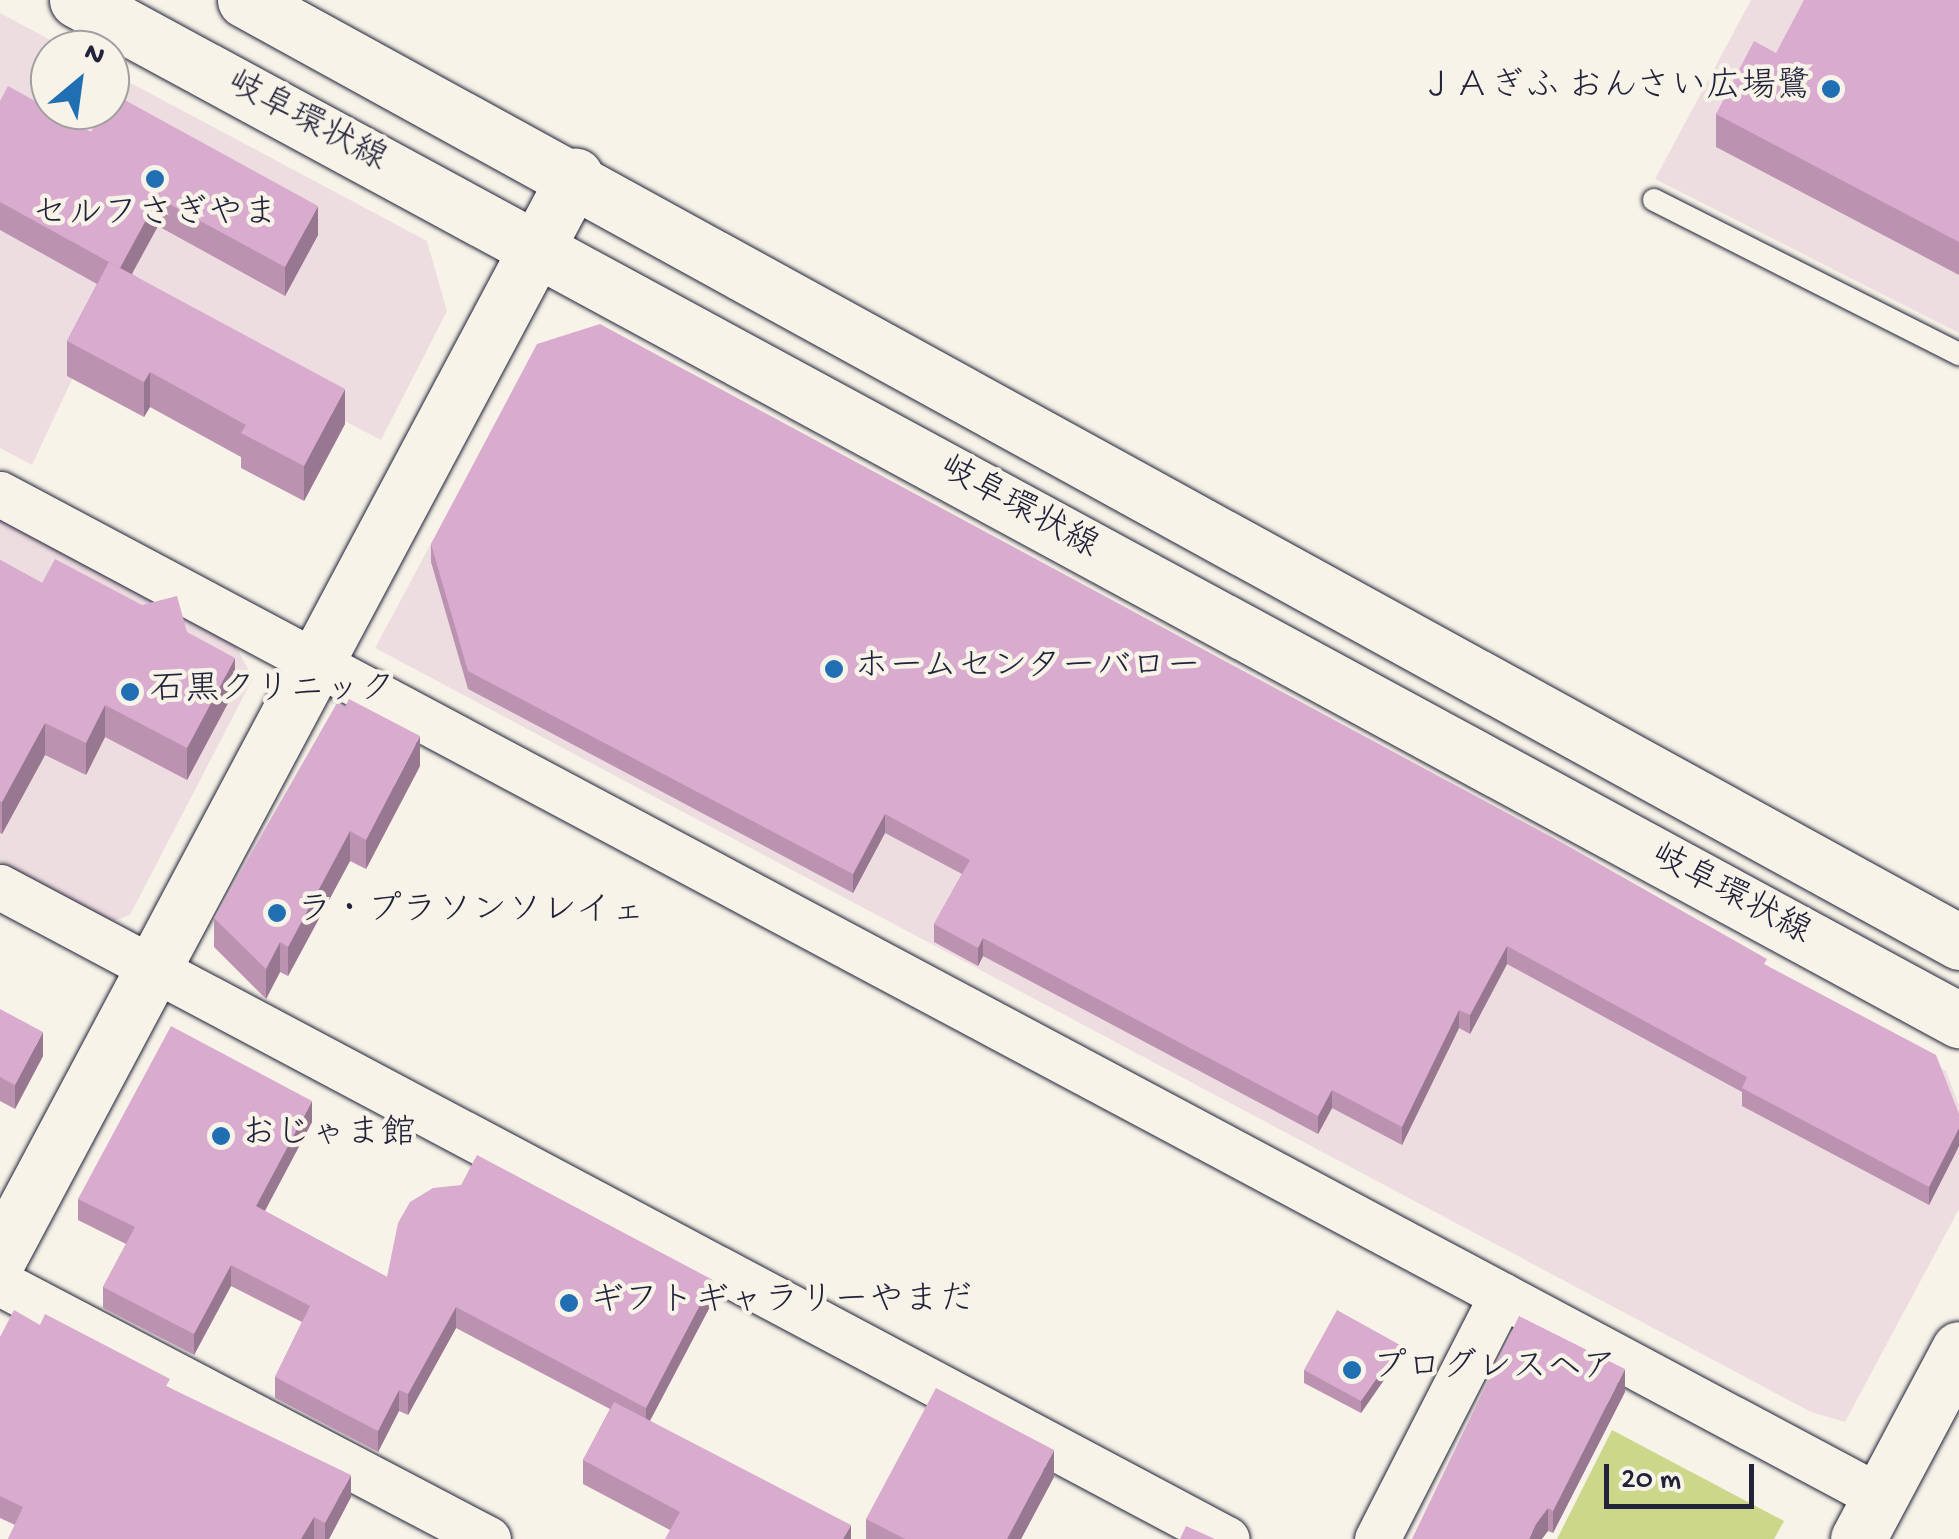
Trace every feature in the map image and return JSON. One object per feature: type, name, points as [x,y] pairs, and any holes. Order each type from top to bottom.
[{"type":"main road","name":"岐阜環状線","points":[[77,0],[1959,1020]]},
{"type":"main road","name":"岐阜環状線","points":[[245,0],[575,176],[1959,942]]},
{"type":"main road","points":[[0,1256],[575,176]]},
{"type":"main road","points":[[1869,1518],[1959,1348]]},
{"type":"street","points":[[0,494],[1502,1295],[1869,1518]]},
{"type":"street","points":[[0,887],[1227,1539]]},
{"type":"street","points":[[0,1284],[488,1539]]},
{"type":"street","points":[[1377,1539],[1502,1295]]},
{"type":"lane","points":[[1654,200],[1959,354]]},
{"type":"shaded area","name":"ＪＡぎふ おんさい広場鷺","points":[[1751,0],[1959,0],[1959,333],[1655,179]]},
{"type":"shaded area","name":"セルフさぎやま","points":[[0,13],[32,30],[30,130],[130,130],[130,83],[427,241],[447,311],[381,440],[110,298],[32,465],[0,448]]},
{"type":"shaded area","points":[[605,332],[1946,1071],[1959,1105],[1959,1209],[1845,1422],[1811,1412],[375,648],[531,357]]},
{"type":"shaded area","points":[[0,519],[235,645],[253,678],[130,915],[111,922],[0,862]]},
{"type":"green space","points":[[1612,1430],[1784,1521],[1774,1539],[1557,1539]]},
{"type":"building","points":[[1804,0],[1959,0],[1959,242],[1716,114],[1754,41],[1776,53]]},
{"type":"building","points":[[8,86],[30,98],[30,130],[91,132],[130,130],[130,103],[318,206],[285,267],[158,198],[120,268],[0,202],[0,101]]},
{"type":"building","points":[[109,262],[345,389],[304,466],[241,433],[246,425],[150,372],[144,382],[67,341]]},
{"type":"building","name":"ホームセンターバロー","points":[[600,324],[1561,842],[1767,959],[1764,964],[1936,1055],[1959,1114],[1959,1128],[1929,1187],[1742,1088],[1747,1077],[1507,946],[1470,1015],[1459,1010],[1402,1127],[1332,1090],[1318,1116],[983,938],[978,948],[934,924],[970,860],[885,814],[853,874],[468,671],[431,544],[537,344]]},
{"type":"building","points":[[55,559],[142,605],[177,596],[187,632],[235,658],[187,748],[105,705],[86,743],[45,723],[2,802],[0,560],[42,583]]},
{"type":"building","points":[[349,699],[420,736],[366,840],[350,831],[288,947],[280,942],[266,969],[214,918],[337,703],[345,707]]},
{"type":"building","points":[[0,1009],[43,1032],[15,1085],[0,1077]]},
{"type":"building","points":[[171,1026],[312,1101],[256,1206],[387,1277],[398,1223],[410,1202],[433,1188],[461,1185],[477,1155],[713,1280],[646,1408],[456,1307],[408,1394],[399,1390],[378,1431],[275,1377],[310,1306],[231,1265],[194,1334],[103,1287],[135,1227],[78,1199]]},
{"type":"building","points":[[14,1310],[40,1325],[45,1314],[170,1379],[166,1386],[351,1475],[325,1523],[314,1517],[301,1539],[8,1539],[23,1507],[0,1496],[0,1337]]},
{"type":"building","name":"プログレスヘア","points":[[1337,1310],[1400,1345],[1361,1401],[1304,1370]]},
{"type":"building","points":[[1519,1316],[1625,1369],[1553,1511],[1548,1508],[1529,1539],[1412,1539]]},
{"type":"building","points":[[936,1388],[1054,1450],[1007,1539],[905,1539],[866,1519]]},
{"type":"building","points":[[614,1402],[851,1525],[843,1539],[665,1539],[680,1512],[583,1460]]},
{"type":"building","points":[[1186,1526],[1215,1539],[1180,1539]]},
{"type":"place","name":"ＪＡぎふ おんさい広場鷺","points":[[1831,89]]},
{"type":"place","name":"セルフさぎやま","points":[[155,179]]},
{"type":"place","name":"ホームセンターバロー","points":[[834,669]]},
{"type":"place","name":"石黒クリニック","points":[[130,692]]},
{"type":"place","name":"ラ・プラソンソレイェ","points":[[277,913]]},
{"type":"place","name":"おじゃま館","points":[[221,1136]]},
{"type":"place","name":"ギフトギャラリーやまだ","points":[[569,1303]]},
{"type":"place","name":"プログレスヘア","points":[[1352,1370]]}]
